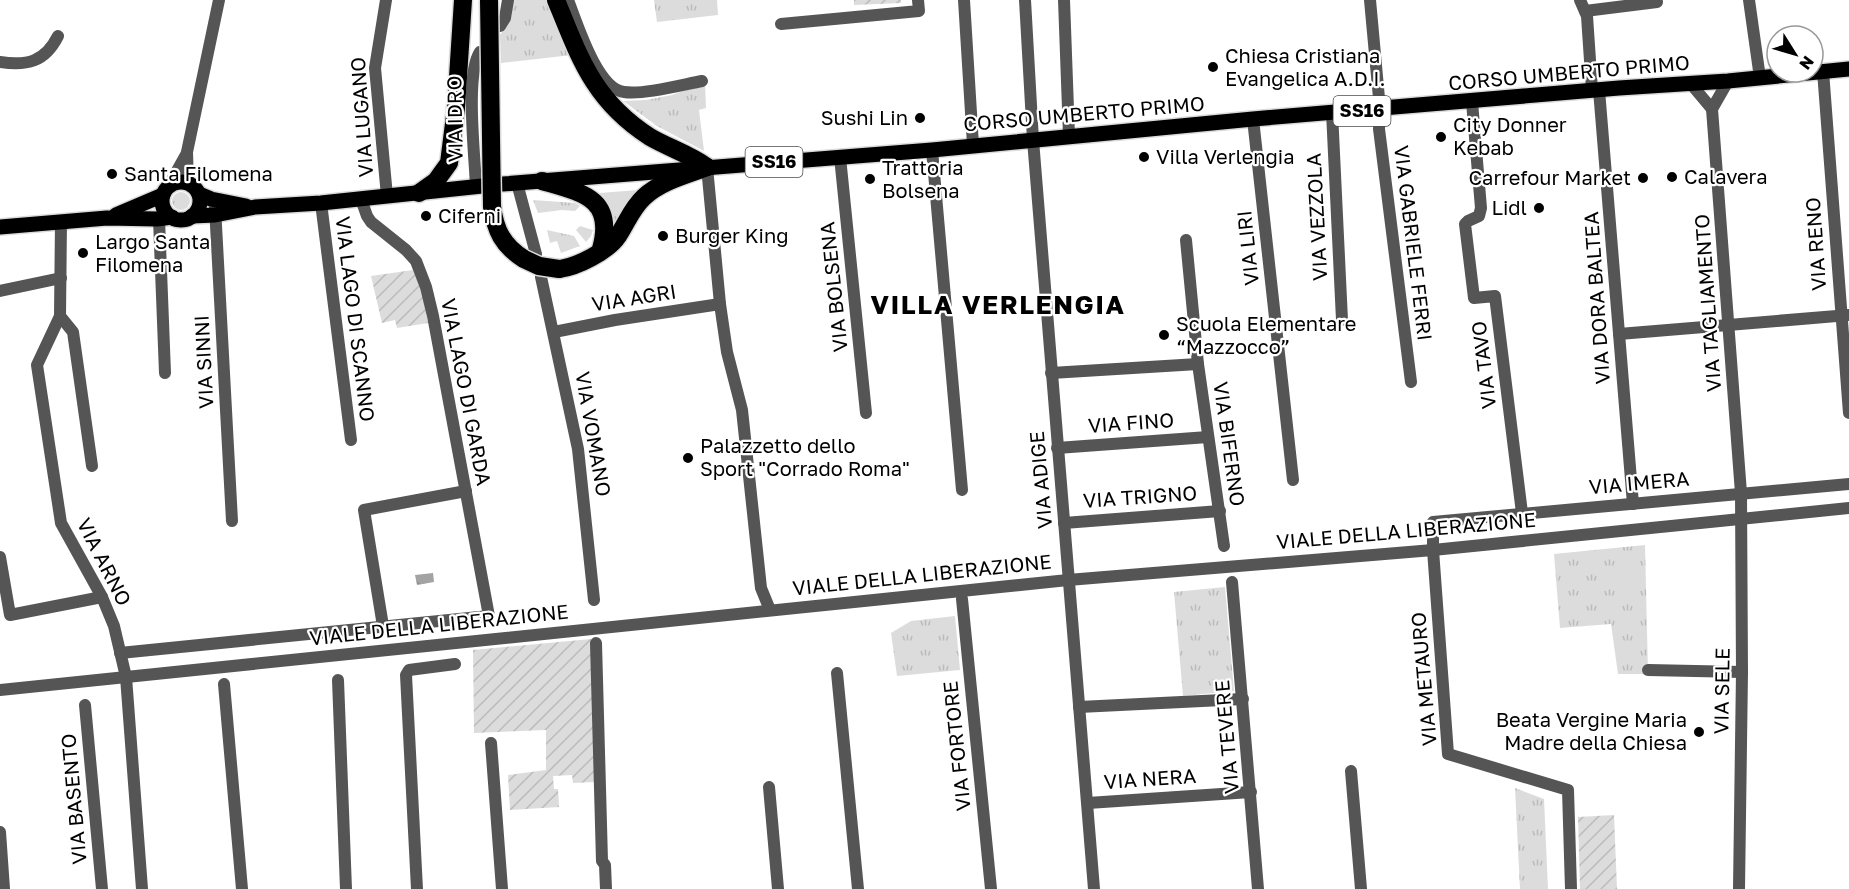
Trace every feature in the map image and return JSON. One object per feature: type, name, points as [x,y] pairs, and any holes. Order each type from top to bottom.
[{"type":"highway","points":[[419,193],[436,181],[449,163],[456,118],[463,0]]},
{"type":"highway","points":[[489,0],[492,206],[499,233],[509,248],[530,257],[539,266],[559,269],[579,264],[615,240],[632,210],[650,192],[707,167]]},
{"type":"highway","points":[[556,0],[587,72],[609,103],[627,120],[650,136],[707,167]]},
{"type":"highway","points":[[542,181],[582,194],[597,204],[606,223],[602,249]]},
{"type":"main road","name":"CORSO UMBERTO PRIMO","points":[[1825,71],[1849,69]]},
{"type":"main road","name":"CORSO UMBERTO PRIMO","points":[[510,184],[932,150],[1332,112],[1765,77]]},
{"type":"main road","points":[[107,218],[136,208],[177,182],[188,183],[197,189],[200,195],[215,208]]},
{"type":"main road","points":[[0,227],[107,218],[182,220],[215,208],[321,203],[479,186]]},
{"type":"main road","points":[[165,191],[165,218]]},
{"type":"main road","points":[[192,216],[199,207],[200,195]]},
{"type":"street","points":[[188,183],[188,152],[219,0]]},
{"type":"street","name":"VIA LUGANO","points":[[386,0],[377,48],[375,74],[387,196]]},
{"type":"street","points":[[500,26],[505,18],[508,0]]},
{"type":"street","points":[[567,0],[594,61],[605,81],[615,90],[632,93],[702,81]]},
{"type":"street","points":[[781,24],[919,11],[918,0]]},
{"type":"street","points":[[964,0],[974,145]]},
{"type":"street","name":"VIA ADIGE","points":[[1025,0],[1033,140],[1094,889]]},
{"type":"street","points":[[1064,0],[1069,136]]},
{"type":"street","name":"VIA GABRIELE FERRI","points":[[1370,0],[1380,109],[1379,129],[1410,382]]},
{"type":"street","points":[[1749,0],[1760,78]]},
{"type":"street","points":[[1583,5],[1657,2]]},
{"type":"street","name":"VIA DORA BALTEA","points":[[1583,5],[1587,16],[1596,90],[1632,504]]},
{"type":"street","points":[[0,62],[16,64],[33,61],[48,51],[58,36]]},
{"type":"street","name":"VIA IDRO","points":[[479,186],[471,84],[474,62],[480,52]]},
{"type":"street","points":[[1691,84],[1712,110],[1728,81]]},
{"type":"street","name":"VIA RENO","points":[[1824,84],[1845,315],[1849,413]]},
{"type":"street","name":"VIA TAVO","points":[[1472,102],[1481,208],[1479,216],[1465,224],[1466,237],[1474,298],[1496,296],[1522,513]]},
{"type":"street","name":"VIA TAGLIAMENTO","points":[[1712,110],[1741,493]]},
{"type":"street","name":"VIA VEZZOLA","points":[[1332,112],[1342,320]]},
{"type":"street","name":"VIA LIRI","points":[[1253,119],[1293,480]]},
{"type":"street","points":[[932,150],[962,490]]},
{"type":"street","points":[[165,191],[188,152]]},
{"type":"street","name":"VIA BOLSENA","points":[[840,157],[866,413]]},
{"type":"street","points":[[707,167],[720,304],[727,352],[742,410],[761,588],[770,610]]},
{"type":"street","points":[[510,184],[530,257]]},
{"type":"street","name":"VIA LAGO DI GARDA","points":[[362,199],[368,219],[410,253],[422,276],[432,309],[489,616],[383,626]]},
{"type":"street","name":"VIA LAGO DI SCANNO","points":[[321,203],[351,440]]},
{"type":"street","name":"VIA SINNI","points":[[215,208],[232,521]]},
{"type":"street","points":[[165,218],[165,373]]},
{"type":"street","name":"VIA ARNO","points":[[61,221],[60,316],[37,365],[62,523],[102,597],[114,626],[126,677],[142,889]]},
{"type":"street","name":"VIA BIFERNO","points":[[1185,240],[1198,364],[1224,546]]},
{"type":"street","name":"VIA VOMANO","points":[[541,277],[581,467],[594,600]]},
{"type":"street","points":[[0,291],[61,278]]},
{"type":"street","name":"VIA AGRI","points":[[554,332],[720,304]]},
{"type":"street","points":[[1619,334],[1845,315]]},
{"type":"street","points":[[60,316],[73,332],[92,466]]},
{"type":"street","points":[[1052,373],[1198,364]]},
{"type":"street","name":"VIA FINO","points":[[1057,448],[1208,437]]},
{"type":"street","name":"VIA IMERA","points":[[1432,522],[1849,484]]},
{"type":"street","points":[[120,653],[383,626],[364,510],[466,491]]},
{"type":"street","name":"VIA SELE","points":[[1739,889],[1742,672],[1741,493]]},
{"type":"street","name":"VIALE DELLA LIBERAZIONE","points":[[0,690],[1068,580],[1433,550],[1849,508]]},
{"type":"street","name":"VIA TRIGNO","points":[[1064,523],[1220,511]]},
{"type":"street","name":"VIA METAURO","points":[[1432,522],[1448,754],[1568,790],[1571,889]]},
{"type":"street","points":[[0,557],[10,615],[102,597]]},
{"type":"street","name":"VIA TEVERE","points":[[1232,582],[1251,792],[1254,889]]},
{"type":"street","name":"VIA FORTORE","points":[[962,599],[991,889]]},
{"type":"street","points":[[596,642],[602,861],[605,866],[606,889]]},
{"type":"street","points":[[417,889],[406,675],[409,670],[455,664]]},
{"type":"street","points":[[1648,670],[1742,672]]},
{"type":"street","points":[[837,672],[858,889]]},
{"type":"street","points":[[338,681],[346,889]]},
{"type":"street","points":[[224,684],[242,889]]},
{"type":"street","points":[[1079,707],[1243,699]]},
{"type":"street","name":"VIA BASENTO","points":[[85,705],[102,889]]},
{"type":"street","points":[[491,743],[502,889]]},
{"type":"street","points":[[1351,771],[1361,889]]},
{"type":"street","points":[[769,787],[778,889]]},
{"type":"street","name":"VIA NERA","points":[[1088,803],[1251,792]]},
{"type":"street","points":[[0,832],[4,889]]},
{"type":"green space","points":[[513,0],[548,0],[572,55],[501,63],[500,35],[511,19]]},
{"type":"green space","points":[[654,0],[717,0],[718,15],[657,22]]},
{"type":"green space","points":[[854,0],[901,0],[901,3],[854,5]]},
{"type":"green space","points":[[705,83],[706,108],[699,110],[704,151],[657,126],[623,101],[646,100],[672,95]]},
{"type":"green space","points":[[638,190],[612,235],[611,213],[599,196],[600,193]]},
{"type":"green space","points":[[181,192],[187,195],[190,201],[187,207],[181,210],[175,207],[172,201],[175,195]]},
{"type":"green space","points":[[533,200],[575,203],[580,206],[575,211],[538,213]]},
{"type":"green space","points":[[580,226],[593,230],[586,242],[576,230]]},
{"type":"green space","points":[[547,230],[574,236],[580,246],[561,253],[557,241],[550,243]]},
{"type":"green space","points":[[413,270],[422,291],[428,323],[397,328],[395,320],[382,323],[371,276]]},
{"type":"green space","points":[[1645,545],[1648,674],[1618,674],[1611,624],[1560,628],[1554,554]]},
{"type":"green space","points":[[1624,562],[1632,566],[1636,574],[1632,582],[1624,586],[1616,582],[1612,574],[1616,566]]},
{"type":"green space","points":[[1225,587],[1234,691],[1183,696],[1174,592]]},
{"type":"green space","points":[[955,616],[960,670],[897,676],[891,633],[911,621]]},
{"type":"green space","points":[[591,639],[596,782],[573,783],[572,775],[553,776],[554,789],[558,789],[559,807],[510,810],[508,775],[546,770],[546,730],[474,733],[473,650]]},
{"type":"green space","points":[[1515,788],[1544,799],[1548,889],[1520,889]]},
{"type":"green space","points":[[1614,815],[1617,889],[1580,889],[1578,817]]},
{"type":"water","points":[[433,573],[434,582],[417,585],[415,575]]},
{"type":"place","name":"Chiesa Cristiana Evangelica A.D.I.","points":[[1213,67]]},
{"type":"place","name":"Sushi Lin","points":[[920,118]]},
{"type":"place","name":"City Donner Kebab","points":[[1441,137]]},
{"type":"place","name":"Villa Verlengia","points":[[1144,157]]},
{"type":"place","name":"Santa Filomena","points":[[112,174]]},
{"type":"place","name":"Calavera","points":[[1672,177]]},
{"type":"place","name":"Carrefour Market","points":[[1643,178]]},
{"type":"place","name":"Trattoria Bolsena","points":[[870,179]]},
{"type":"place","name":"Lidl","points":[[1539,208]]},
{"type":"place","name":"Ciferni","points":[[426,216]]},
{"type":"place","name":"Burger King","points":[[663,236]]},
{"type":"place","name":"Largo Santa Filomena","points":[[83,253]]},
{"type":"place","name":"Scuola Elementare “Mazzocco”","points":[[1164,335]]},
{"type":"place","name":"Palazzetto dello Sport \"Corrado Roma\"","points":[[688,458]]},
{"type":"place","name":"Beata Vergine Maria Madre della Chiesa","points":[[1699,732]]},
{"type":"district","name":"VILLA VERLENGIA","points":[[998,305]]}]
